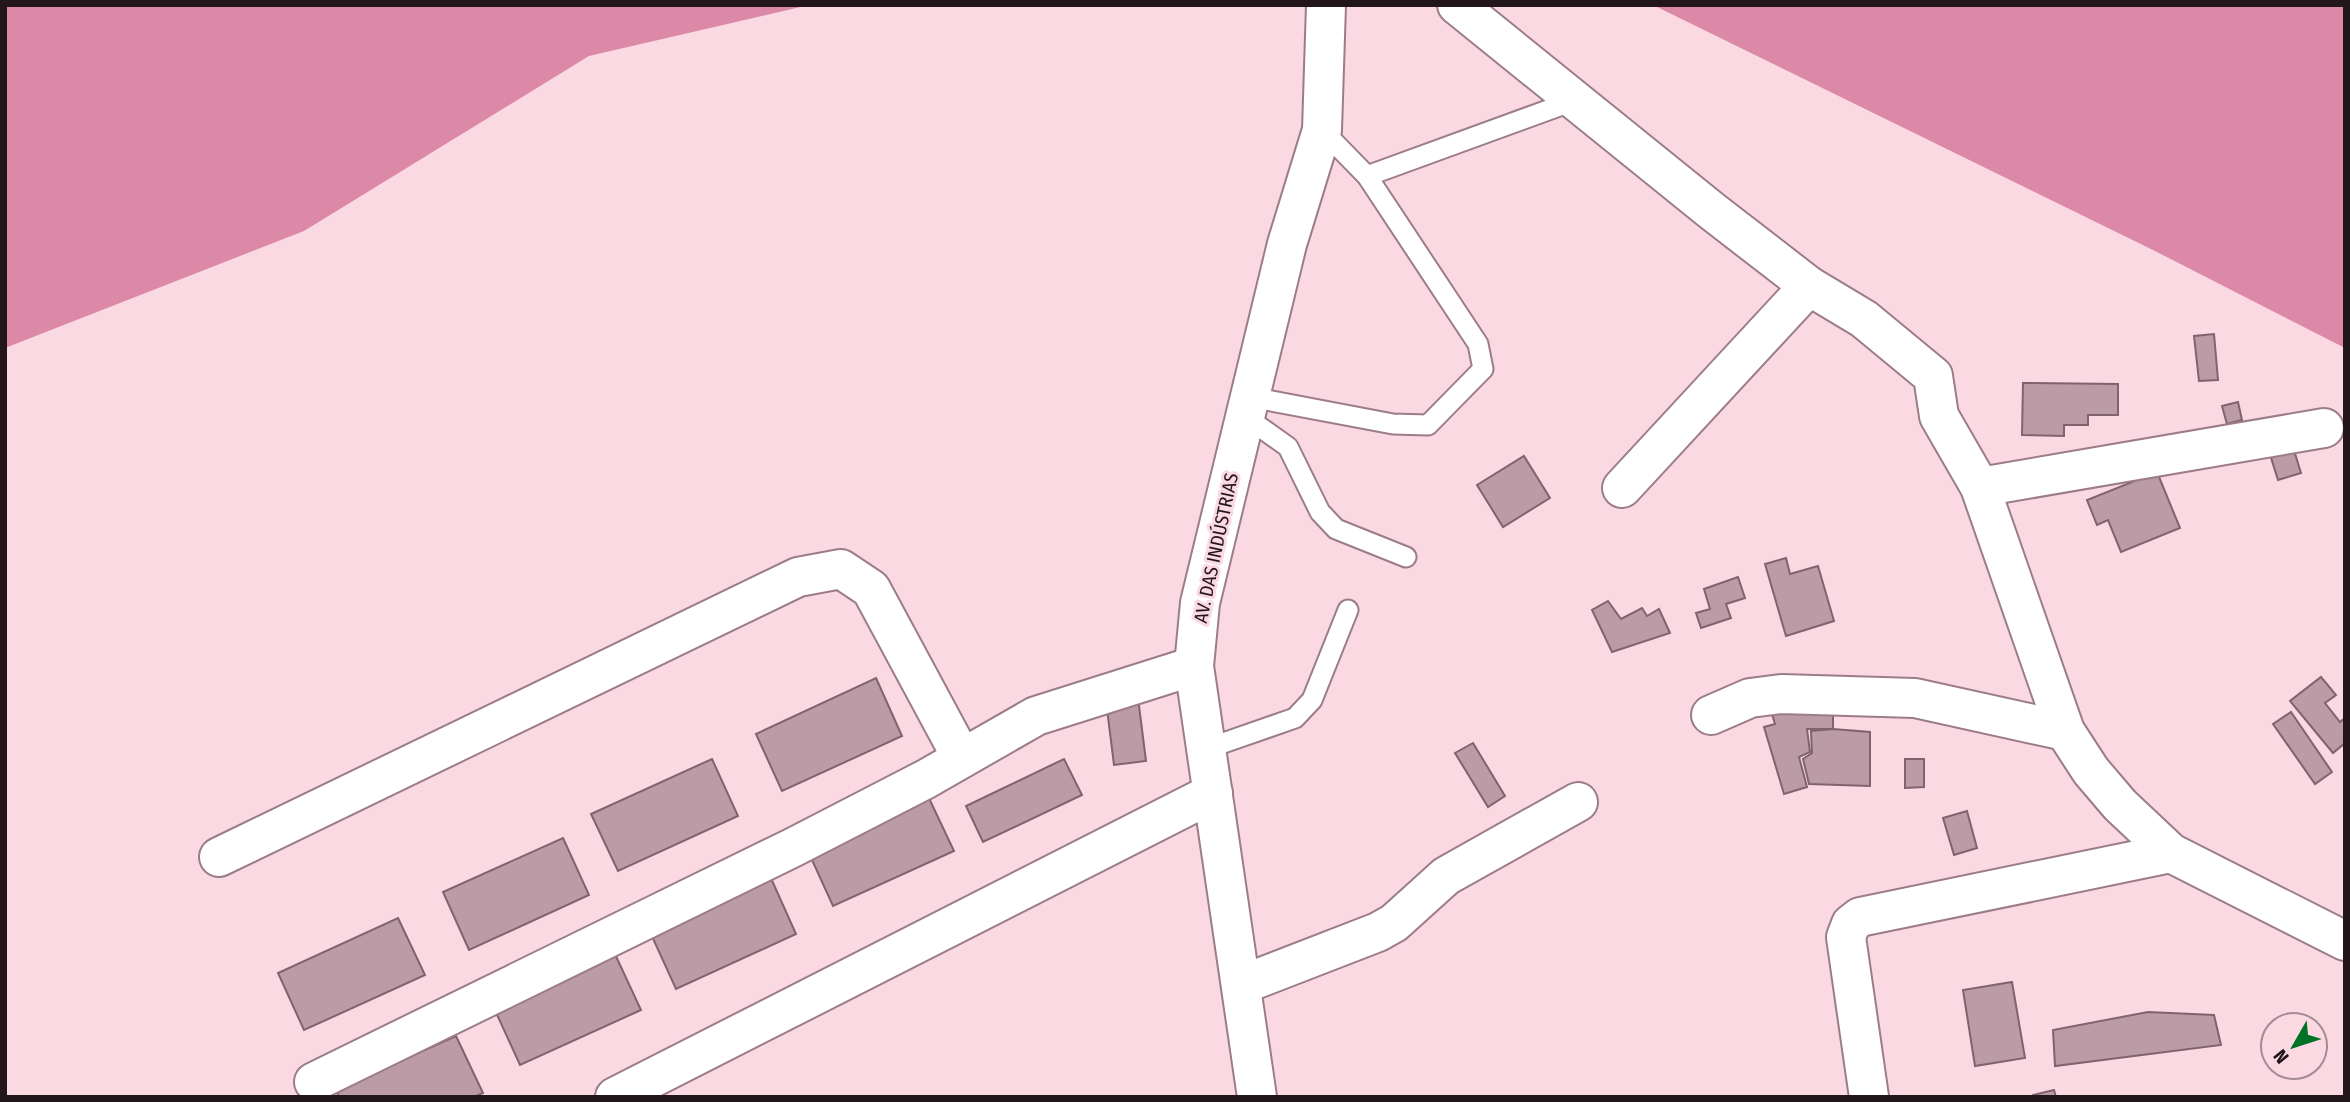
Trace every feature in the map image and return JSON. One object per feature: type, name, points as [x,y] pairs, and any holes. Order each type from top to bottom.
[{"type":"street","name":"AV. DAS INDÚSTRIAS","points":[[1257,1097],[1194,666],[1200,603],[1287,244],[1322,130],[1326,5]]},
{"type":"street","points":[[1457,5],[1573,101],[1809,286],[1864,319],[1933,376],[1939,416],[1980,487],[2065,730],[2091,771],[2120,805],[2171,853],[2345,941]]},
{"type":"street","points":[[1622,488],[1809,286]]},
{"type":"street","points":[[1980,487],[2323,428]]},
{"type":"street","points":[[219,857],[798,577],[841,569],[871,589],[961,758]]},
{"type":"street","points":[[314,1082],[792,848],[1035,716],[1194,666]]},
{"type":"street","points":[[1711,715],[1750,698],[1781,694],[1915,698],[2065,730]]},
{"type":"street","points":[[615,1097],[1213,793]]},
{"type":"street","points":[[1241,985],[1378,932],[1394,923],[1446,876],[1578,802]]},
{"type":"street","points":[[1869,1097],[1846,937],[1851,924],[1860,917],[2171,853]]},
{"type":"lane","points":[[1367,176],[1573,101]]},
{"type":"lane","points":[[1248,407],[1393,424],[1427,425],[1483,369],[1478,344],[1367,176],[1322,130]]},
{"type":"lane","points":[[1248,407],[1288,447],[1320,512],[1336,529],[1406,557]]},
{"type":"lane","points":[[1206,749],[1295,718],[1312,700],[1348,610]]},
{"type":"shaded area","points":[[5,5],[809,5],[589,56],[304,231],[5,348]]},
{"type":"shaded area","points":[[1653,5],[2345,5],[2345,348],[2155,251]]},
{"type":"building","points":[[2214,334],[2218,380],[2199,381],[2194,336]]},
{"type":"building","points":[[2023,383],[2118,384],[2118,415],[2088,415],[2088,425],[2064,425],[2064,436],[2022,435]]},
{"type":"building","points":[[2238,402],[2242,420],[2227,424],[2222,406]]},
{"type":"building","points":[[2289,434],[2301,473],[2278,480],[2266,442]]},
{"type":"building","points":[[1524,456],[1550,498],[1503,527],[1477,485]]},
{"type":"building","points":[[2157,472],[2180,528],[2121,552],[2108,520],[2097,525],[2087,500]]},
{"type":"building","points":[[1786,558],[1790,574],[1818,566],[1834,621],[1786,636],[1765,564]]},
{"type":"building","points":[[1738,577],[1745,598],[1726,604],[1731,618],[1701,628],[1696,613],[1710,609],[1704,589]]},
{"type":"building","points":[[1608,601],[1621,619],[1642,608],[1647,616],[1659,609],[1670,633],[1612,652],[1592,610]]},
{"type":"building","points":[[2321,677],[2336,695],[2325,703],[2340,722],[2345,718],[2345,743],[2333,753],[2290,701]]},
{"type":"building","points":[[876,678],[902,736],[782,791],[756,734]]},
{"type":"building","points":[[1138,698],[1146,761],[1114,765],[1106,701]]},
{"type":"building","points":[[1833,698],[1833,729],[1807,729],[1810,752],[1799,757],[1807,787],[1784,794],[1764,727],[1775,724],[1769,704]]},
{"type":"building","points":[[2291,712],[2332,772],[2315,784],[2273,724]]},
{"type":"building","points":[[1833,729],[1870,732],[1870,786],[1809,784],[1803,759],[1812,753],[1811,731]]},
{"type":"building","points":[[1473,743],[1505,796],[1488,807],[1455,753]]},
{"type":"building","points":[[712,759],[738,816],[618,871],[591,814]]},
{"type":"building","points":[[1064,759],[1082,795],[983,842],[966,806]]},
{"type":"building","points":[[1905,759],[1924,759],[1924,787],[1905,788]]},
{"type":"building","points":[[927,794],[954,851],[833,906],[807,849]]},
{"type":"building","points":[[1967,811],[1977,848],[1954,855],[1943,818]]},
{"type":"building","points":[[563,838],[589,895],[469,950],[443,892]]},
{"type":"building","points":[[770,876],[796,934],[676,989],[650,932]]},
{"type":"building","points":[[398,918],[425,975],[304,1030],[278,973]]},
{"type":"building","points":[[614,952],[641,1010],[520,1065],[494,1008]]},
{"type":"building","points":[[2012,982],[2025,1058],[1975,1066],[1963,990]]},
{"type":"building","points":[[2148,1012],[2214,1015],[2221,1045],[2055,1066],[2053,1030]]},
{"type":"building","points":[[456,1036],[483,1093],[474,1097],[339,1097],[336,1090]]},
{"type":"building","points":[[2054,1090],[2056,1097],[2033,1097],[2033,1095]]}]
